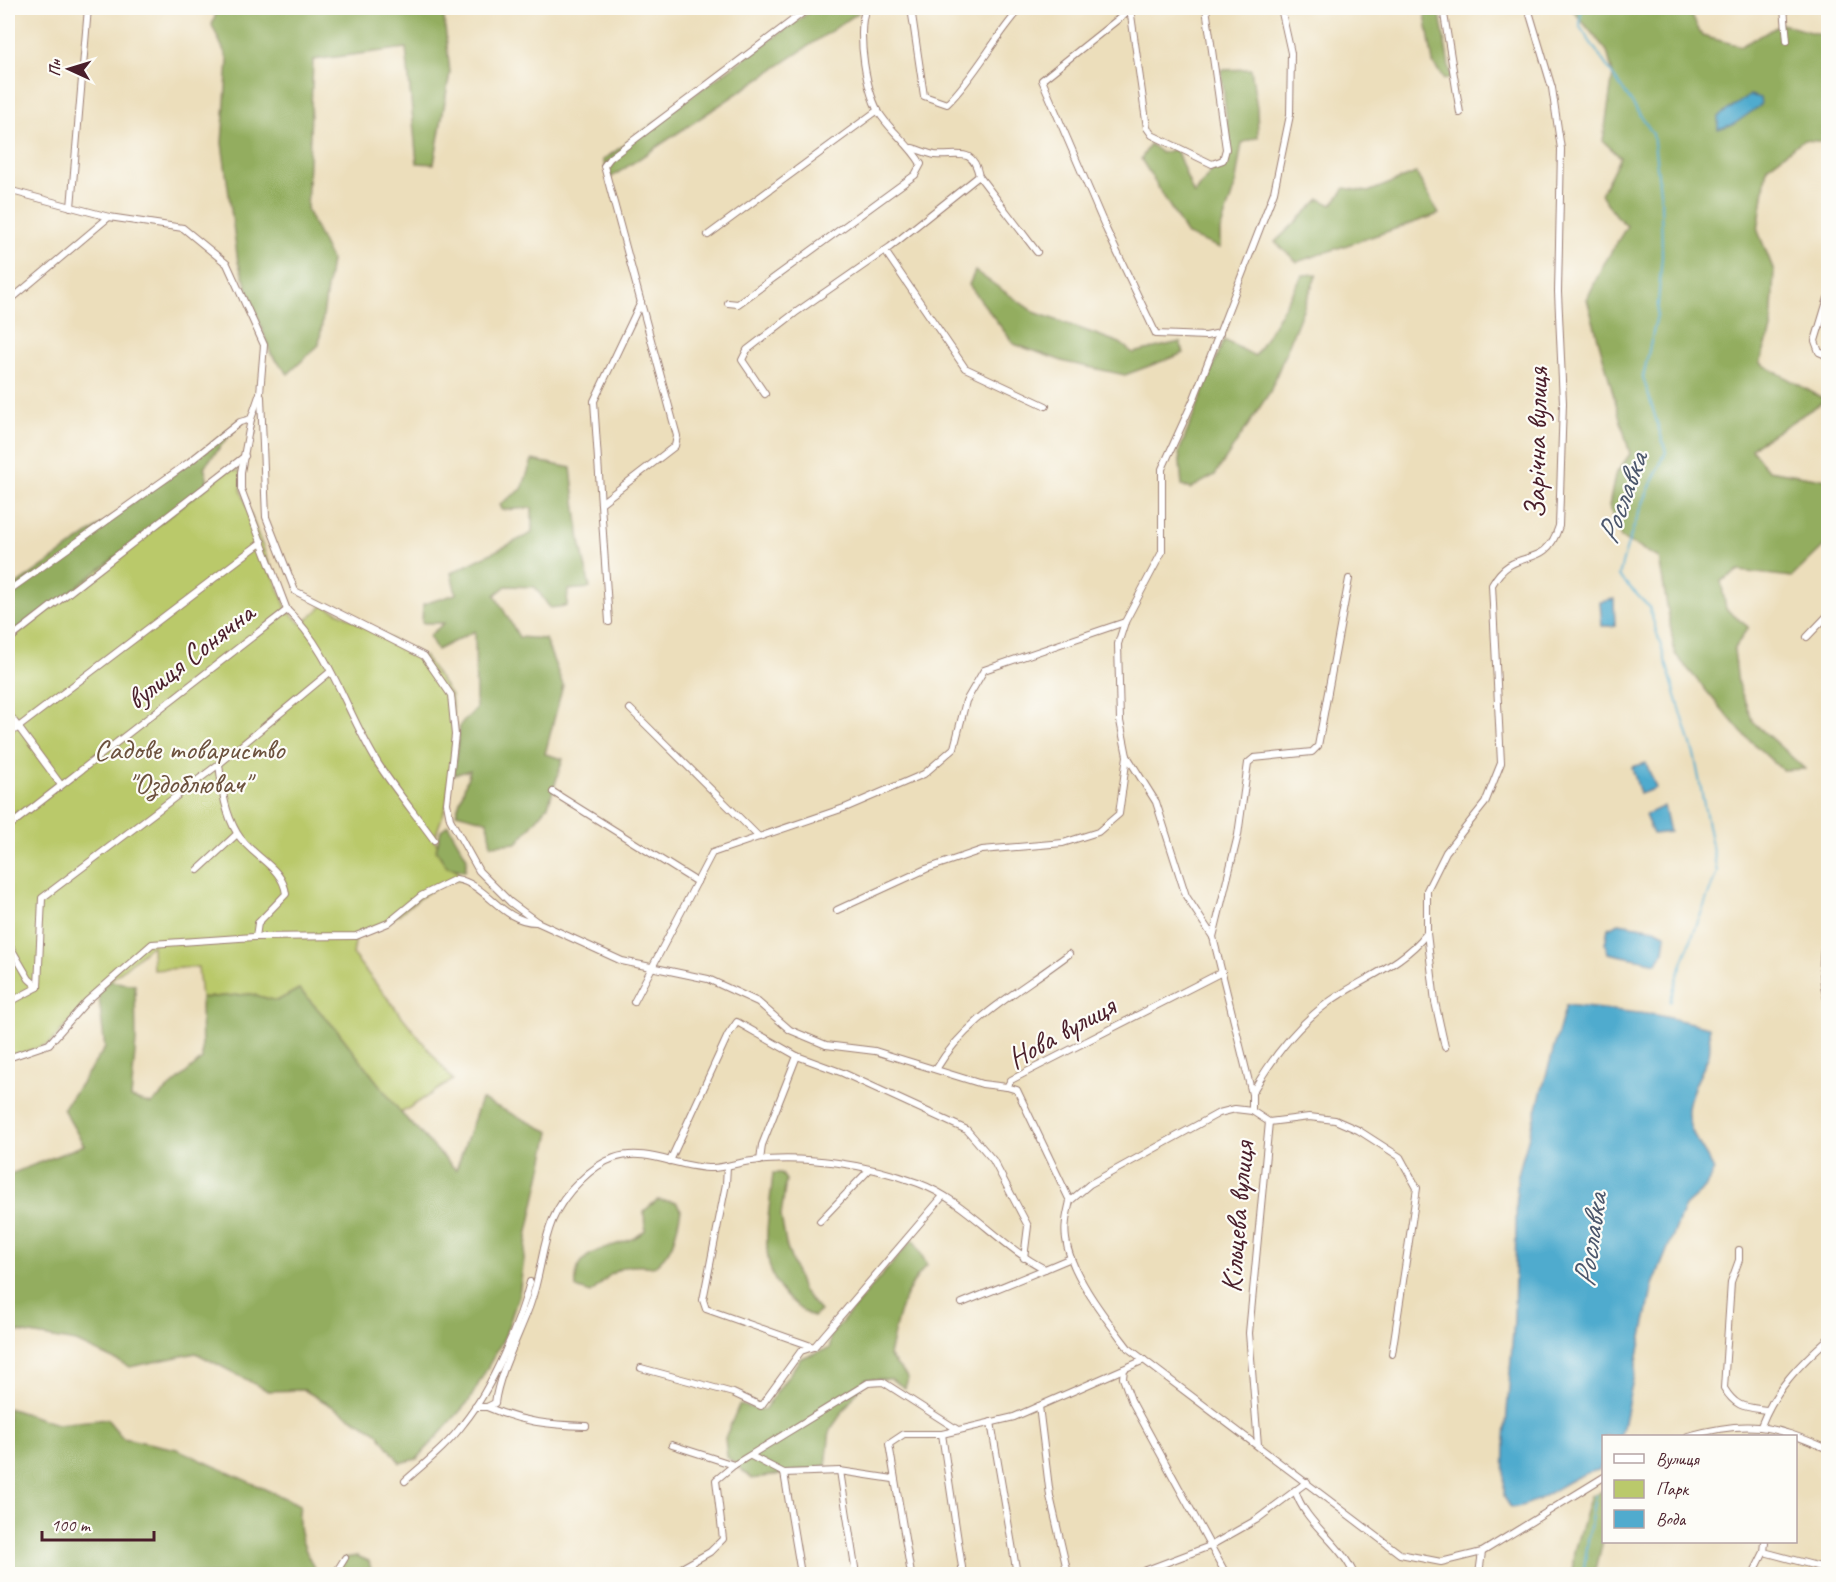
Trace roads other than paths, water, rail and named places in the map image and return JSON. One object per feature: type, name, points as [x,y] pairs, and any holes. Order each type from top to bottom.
[{"type":"street","points":[[71,207],[88,8]]},
{"type":"street","points":[[601,503],[675,446],[677,436],[604,166],[610,158],[809,8]]},
{"type":"street","points":[[728,303],[738,304],[915,175],[921,164],[912,148],[880,116],[870,87],[861,31],[866,8]]},
{"type":"street","points":[[911,8],[924,96],[947,104],[968,83],[1003,28],[1021,8]]},
{"type":"street","points":[[1130,8],[1147,128],[1152,135],[1212,164],[1223,160],[1226,149],[1206,8]]},
{"type":"street","points":[[1130,8],[1042,80],[1107,231],[1156,334],[1206,336],[1220,333]]},
{"type":"street","points":[[837,910],[926,869],[982,850],[1063,843],[1098,832],[1119,813],[1127,756],[1120,721],[1118,648],[1125,622],[1162,552],[1162,470],[1194,401],[1274,192],[1290,115],[1291,53],[1281,8]]},
{"type":"street","points":[[1443,8],[1460,113]]},
{"type":"street","name":"Зарічна вулиця","points":[[1445,1047],[1435,1002],[1427,933],[1427,890],[1446,852],[1485,803],[1501,763],[1492,585],[1500,571],[1510,563],[1544,553],[1551,546],[1559,526],[1563,403],[1558,292],[1561,149],[1552,88],[1528,8]]},
{"type":"street","points":[[1784,8],[1787,40]]},
{"type":"street","points":[[708,235],[878,110]]},
{"type":"street","points":[[912,148],[935,155],[966,155],[976,163],[979,176],[1037,252]]},
{"type":"street","points":[[765,394],[742,360],[747,351],[795,312],[885,251],[979,176]]},
{"type":"street","points":[[8,190],[109,217],[183,228],[227,264],[264,345],[260,393],[266,517],[295,591],[424,656],[451,695],[455,735],[447,803],[453,827],[472,861],[487,880],[510,902],[537,922],[622,961],[712,981],[758,1002],[790,1030],[826,1045],[875,1051],[937,1068],[982,1084],[1007,1087]]},
{"type":"street","points":[[8,302],[109,217]]},
{"type":"street","points":[[885,251],[965,368],[1046,406]]},
{"type":"street","points":[[1828,298],[1815,341],[1819,352],[1828,356]]},
{"type":"street","points":[[609,622],[594,401],[641,302]]},
{"type":"street","points":[[260,393],[251,419],[246,456],[241,472],[241,489],[287,610],[302,624],[378,764],[434,840]]},
{"type":"street","points":[[8,591],[188,463],[240,422],[251,419]]},
{"type":"street","points":[[8,640],[246,456]]},
{"type":"street","points":[[8,735],[262,542]]},
{"type":"street","points":[[1213,937],[1238,835],[1248,763],[1254,758],[1312,752],[1318,746],[1348,579]]},
{"type":"street","name":"вулиця Сонячна","points":[[8,827],[287,610]]},
{"type":"street","points":[[1807,637],[1828,615]]},
{"type":"street","points":[[634,1002],[712,853],[847,807],[924,774],[954,748],[966,701],[984,670],[1125,622]]},
{"type":"street","points":[[38,987],[42,898],[219,764],[330,672]]},
{"type":"street","points":[[630,709],[759,837]]},
{"type":"street","points":[[8,713],[62,784]]},
{"type":"street","points":[[1127,756],[1156,802],[1186,896],[1213,937],[1252,1094],[1252,1111]]},
{"type":"street","points":[[219,764],[224,801],[237,834],[285,881],[286,894],[258,923],[256,937]]},
{"type":"street","points":[[553,792],[697,882]]},
{"type":"street","points":[[198,870],[237,834]]},
{"type":"street","points":[[8,1058],[49,1044],[87,1001],[152,944],[256,937],[356,936],[388,923],[421,896],[456,879],[472,885],[501,910],[528,922],[537,922]]},
{"type":"street","points":[[1828,930],[1823,960],[1828,1003]]},
{"type":"street","points":[[1252,1094],[1267,1067],[1291,1036],[1329,1002],[1394,963],[1418,945],[1427,933]]},
{"type":"street","points":[[8,943],[29,979],[38,987]]},
{"type":"street","points":[[937,1068],[944,1056],[986,1013],[1069,954]]},
{"type":"street","name":"Нова вулиця","points":[[1070,1201],[1017,1090],[1007,1087],[1011,1080],[1222,972]]},
{"type":"street","points":[[8,1003],[38,987]]},
{"type":"street","points":[[669,1161],[728,1035],[737,1022],[797,1056],[843,1073],[967,1130],[993,1160],[1028,1226],[1024,1258]]},
{"type":"street","points":[[760,1161],[762,1145],[797,1056]]},
{"type":"street","points":[[1269,1122],[1252,1111],[1235,1109],[1219,1113],[1090,1184],[1070,1201],[1065,1236],[1071,1258],[1097,1308],[1128,1348],[1258,1444],[1400,1554],[1441,1562],[1482,1552],[1602,1478]]},
{"type":"street","name":"Кільцева вулиця","points":[[1258,1444],[1249,1333],[1269,1122],[1309,1117],[1335,1120],[1358,1130],[1400,1157],[1417,1188],[1392,1354]]},
{"type":"street","points":[[487,1407],[495,1403],[498,1384],[532,1298],[548,1227],[566,1195],[588,1174],[612,1159],[635,1154],[712,1168],[760,1161],[799,1159],[843,1163],[918,1183],[956,1202],[1024,1258],[1045,1269]]},
{"type":"street","points":[[727,1166],[726,1184],[703,1300],[706,1309],[814,1347]]},
{"type":"street","points":[[820,1221],[870,1170]]},
{"type":"street","points":[[641,1368],[733,1393],[761,1406],[801,1351],[814,1347],[943,1196]]},
{"type":"street","points":[[1739,1250],[1739,1260],[1731,1282],[1724,1388],[1732,1402],[1767,1410]]},
{"type":"street","points":[[962,1303],[1071,1258]]},
{"type":"street","points":[[405,1481],[450,1438],[475,1407],[512,1336],[530,1282]]},
{"type":"street","points":[[1761,1426],[1772,1398],[1805,1359],[1828,1339]]},
{"type":"street","points":[[911,1575],[893,1479],[889,1444],[904,1434],[942,1434],[1014,1417],[1144,1360]]},
{"type":"street","points":[[1124,1369],[1123,1378],[1131,1400],[1226,1575]]},
{"type":"street","points":[[670,1575],[710,1552],[723,1539],[716,1480],[734,1466],[868,1383],[883,1382],[958,1430]]},
{"type":"street","points":[[1039,1406],[1050,1496],[1068,1575]]},
{"type":"street","points":[[475,1407],[487,1407],[514,1419],[554,1425],[586,1426]]},
{"type":"street","points":[[991,1422],[1017,1575]]},
{"type":"street","points":[[1695,1435],[1720,1428],[1761,1426],[1777,1428],[1794,1435]]},
{"type":"street","points":[[1775,1435],[1777,1428]]},
{"type":"street","points":[[942,1434],[963,1575]]},
{"type":"street","points":[[1797,1436],[1828,1449]]},
{"type":"street","points":[[672,1445],[734,1466]]},
{"type":"street","points":[[751,1456],[784,1473],[840,1471],[893,1479]]},
{"type":"street","points":[[840,1471],[856,1575]]},
{"type":"street","points":[[784,1473],[801,1575]]},
{"type":"street","points":[[1136,1575],[1210,1546],[1256,1520],[1307,1482]]},
{"type":"street","points":[[1295,1490],[1300,1506],[1348,1560],[1354,1575]]},
{"type":"street","points":[[1753,1575],[1764,1552],[1765,1543]]},
{"type":"street","points":[[1479,1575],[1482,1552]]},
{"type":"street","points":[[1764,1552],[1828,1569]]},
{"type":"street","points":[[335,1575],[345,1558]]},
{"type":"water","points":[[1750,95],[1760,98],[1761,105],[1734,124],[1718,129],[1718,117]]},
{"type":"water","points":[[1614,599],[1615,626],[1602,626],[1600,602]]},
{"type":"water","points":[[1646,763],[1656,788],[1640,794],[1632,767]]},
{"type":"water","points":[[1664,806],[1670,832],[1653,834],[1645,815]]},
{"type":"water","points":[[1619,923],[1655,929],[1666,935],[1664,951],[1657,963],[1608,953],[1605,944],[1608,928]]},
{"type":"water","points":[[1566,1005],[1657,1015],[1709,1027],[1709,1054],[1692,1092],[1688,1116],[1695,1137],[1714,1170],[1705,1188],[1685,1206],[1653,1285],[1621,1435],[1602,1435],[1602,1464],[1599,1470],[1576,1478],[1534,1502],[1511,1508],[1504,1497],[1505,1439],[1514,1319],[1517,1178]]},
{"type":"waterway","name":"Рославка","points":[[1581,8],[1580,27],[1653,134],[1661,200],[1662,256],[1657,315],[1643,377],[1666,452],[1639,513],[1619,576],[1649,607],[1695,758],[1717,872],[1681,966],[1670,1002]]},
{"type":"waterway","name":"Рославка","points":[[1583,1574],[1595,1495]]},
{"type":"park label","name":"Садове товариство \"Оздоблювач\"","points":[[189,766]]}]
